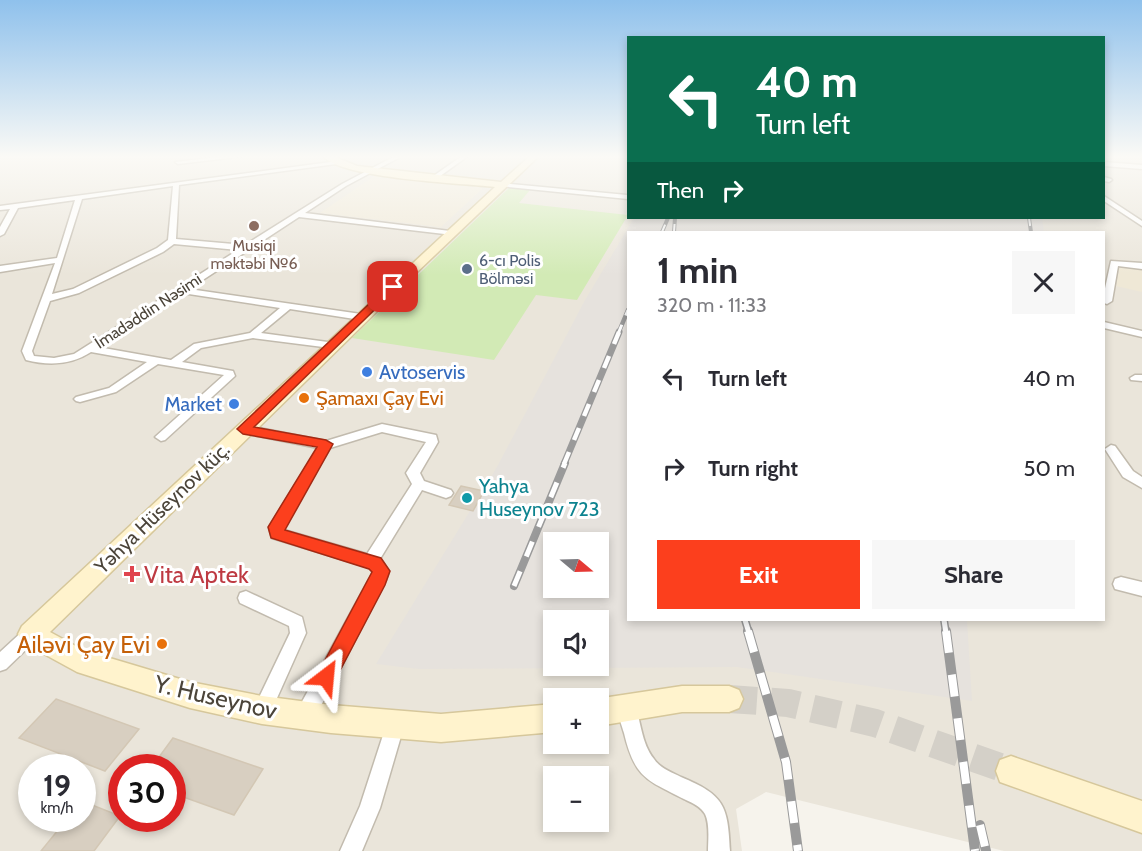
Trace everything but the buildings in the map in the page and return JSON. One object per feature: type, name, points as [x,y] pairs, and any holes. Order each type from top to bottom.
[{"type":"main road","name":"Yəhya Hüseynov küç.","points":[[31,634],[490,196]]},
{"type":"main road","name":"Y. Huseynov","points":[[31,634],[60,652],[85,663],[190,694],[262,710],[395,726],[441,728],[543,719]]},
{"type":"main road","points":[[609,710],[682,699],[729,699]]},
{"type":"main road","points":[[1011,771],[1142,817]]},
{"type":"street","points":[[0,208],[103,196]]},
{"type":"street","points":[[172,241],[175,196]]},
{"type":"street","name":"İmadəddin Nəsimi","points":[[45,299],[27,351],[30,358],[60,362],[78,356],[331,196]]},
{"type":"street","points":[[613,196],[627,197]]},
{"type":"street","points":[[45,299],[60,260],[78,199]]},
{"type":"street","points":[[1105,199],[1142,224]]},
{"type":"street","points":[[0,234],[15,206]]},
{"type":"street","points":[[299,215],[450,233]]},
{"type":"street","points":[[45,299],[76,291],[160,250],[172,241],[246,248]]},
{"type":"street","points":[[0,269],[60,260]]},
{"type":"street","points":[[1107,301],[1114,263],[1142,267]]},
{"type":"street","points":[[180,290],[361,317]]},
{"type":"street","points":[[254,335],[288,306]]},
{"type":"street","points":[[1105,325],[1142,334]]},
{"type":"street","points":[[173,363],[198,346],[254,335],[331,345]]},
{"type":"street","points":[[89,349],[230,373],[230,376],[161,437]]},
{"type":"street","points":[[80,399],[102,396],[117,390],[156,360]]},
{"type":"street","points":[[243,429],[326,444],[382,429],[432,438],[432,442],[413,473],[419,484],[446,493]]},
{"type":"street","points":[[305,716],[381,571],[375,563],[277,534],[276,527],[326,444]]},
{"type":"street","points":[[1111,449],[1128,474],[1142,483]]},
{"type":"street","points":[[370,562],[419,484]]},
{"type":"street","points":[[1121,584],[1142,589]]},
{"type":"street","points":[[246,598],[296,622],[298,633],[262,710]]},
{"type":"street","name":"Yəhya Hüseynov küç.","points":[[0,663],[31,634]]},
{"type":"street","points":[[627,708],[639,750],[646,765],[661,778],[709,802],[716,816],[719,851]]},
{"type":"street","points":[[351,851],[373,799],[395,726]]},
{"type":"shaded area","points":[[0,196],[627,196],[627,219],[1105,219],[1105,196],[1142,196],[1142,851],[1004,851],[766,792],[736,809],[742,851],[0,851]]},
{"type":"shaded area","points":[[345,196],[475,196],[441,227],[320,213]]},
{"type":"shaded area","points":[[633,219],[1042,219],[1044,231],[627,231],[627,621],[967,621],[972,701],[737,667],[609,668],[609,610],[543,610],[543,668],[419,669],[376,664],[497,467],[584,302]]},
{"type":"shaded area","points":[[1120,266],[1142,269],[1142,292],[1116,286]]},
{"type":"green space","points":[[501,196],[525,196],[519,203],[627,215],[577,300],[536,295],[494,360],[352,338]]},
{"type":"tunnel","points":[[729,699],[788,703],[875,723],[1011,771]]},
{"type":"railway","points":[[662,231],[668,219]]},
{"type":"railway","points":[[674,231],[675,219]]},
{"type":"railway","points":[[1029,219],[1031,231]]},
{"type":"railway","points":[[618,334],[627,312]]},
{"type":"railway","points":[[564,464],[619,332]]},
{"type":"railway","points":[[514,586],[565,463]]},
{"type":"railway","points":[[745,621],[749,633]]},
{"type":"railway","points":[[944,621],[946,633]]},
{"type":"railway","points":[[748,631],[786,762],[798,851]]},
{"type":"railway","points":[[946,631],[975,851]]},
{"type":"railway","points":[[980,825],[986,851]]},
{"type":"place","name":"Musiqi məktəbi №6","points":[[254,226]]},
{"type":"place","name":"6-cı Polis Bölməsi","points":[[467,269]]},
{"type":"place","name":"Avtoservis","points":[[367,372]]},
{"type":"place","name":"Şamaxı Çay Evi","points":[[304,398]]},
{"type":"place","name":"Market","points":[[234,404]]},
{"type":"place","name":"Yahya Huseynov 723","points":[[467,498]]},
{"type":"place","name":"Vita Aptek","points":[[132,574]]},
{"type":"place","name":"Ailəvi Çay Evi","points":[[162,644]]},
{"type":"route","points":[[326,677],[381,571],[375,563],[277,534],[276,527],[326,444],[243,429],[393,287]]}]
